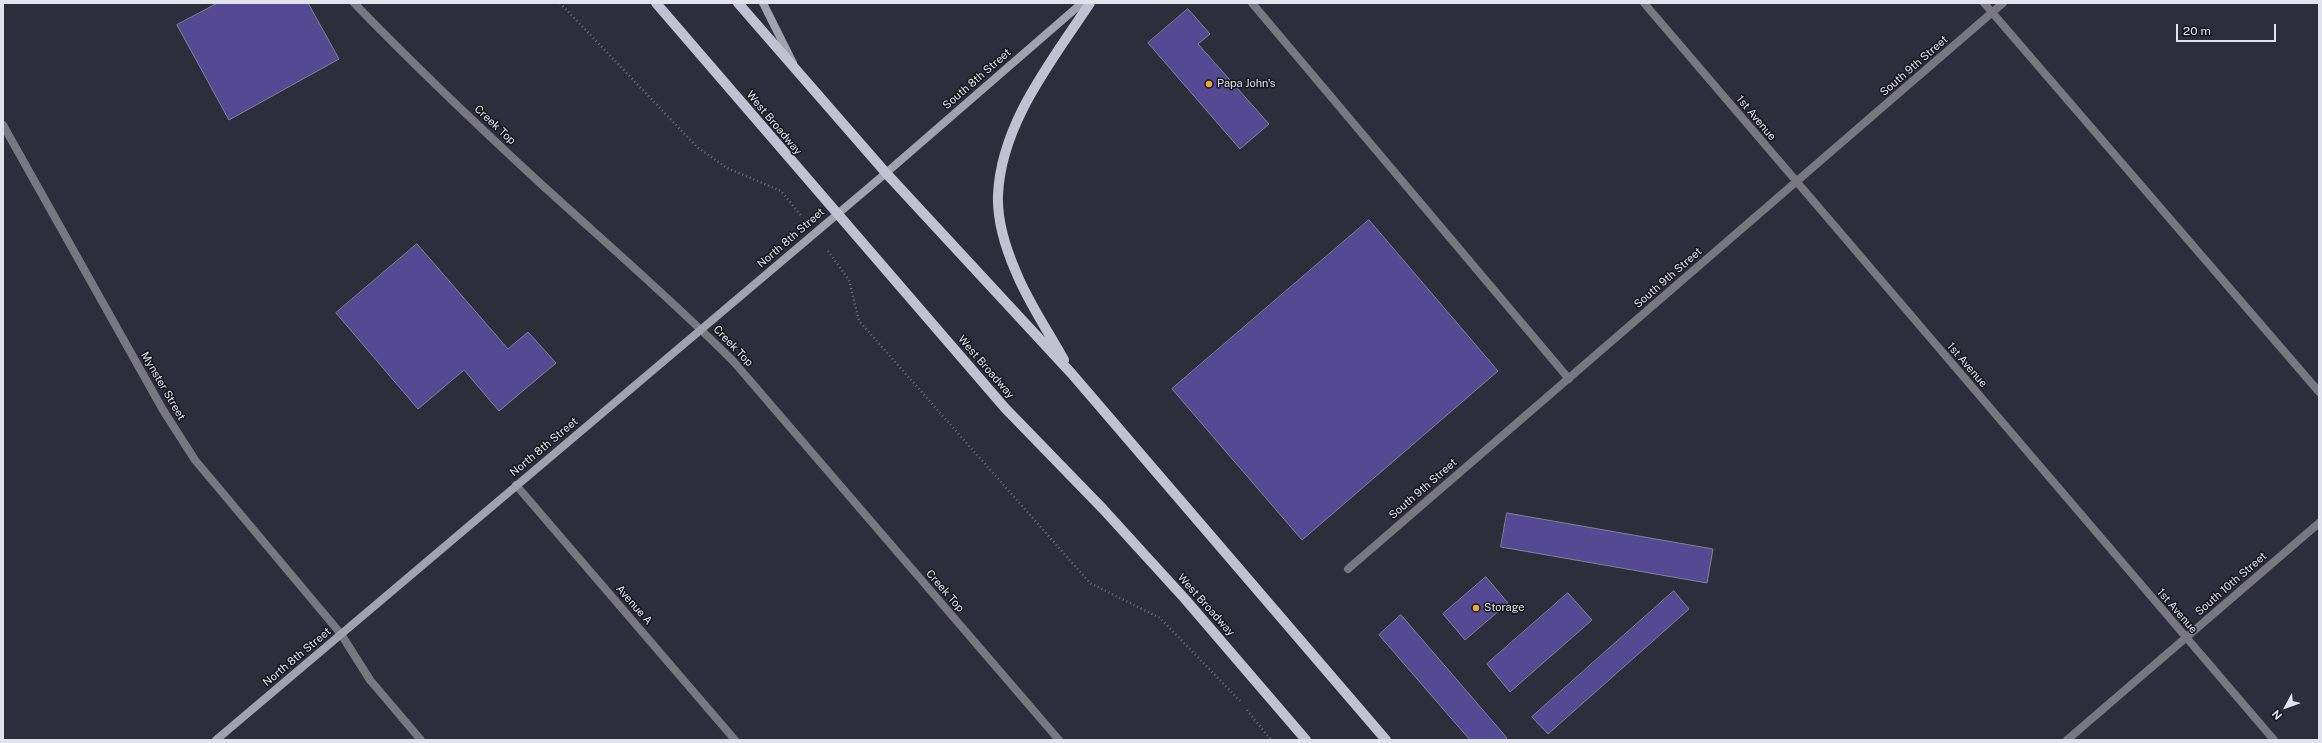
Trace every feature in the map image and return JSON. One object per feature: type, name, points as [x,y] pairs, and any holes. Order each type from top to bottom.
[{"type":"main road","name":"West Broadway","points":[[656,3],[836,214],[1005,408],[1103,509],[1190,605],[1306,740]]},
{"type":"main road","points":[[738,3],[798,74],[886,173],[1072,374],[1386,740]]},
{"type":"main road","points":[[763,3],[798,74]]},
{"type":"main road","name":"South 8th Street","points":[[886,173],[1082,3]]},
{"type":"main road","points":[[1072,374],[1016,272],[1002,234],[998,196],[1003,161],[1011,136],[1047,69],[1090,3]]},
{"type":"main road","name":"North 8th Street","points":[[216,740],[886,173]]},
{"type":"street","name":"Creek Top","points":[[354,3],[402,52],[540,182],[701,329],[734,362],[1059,740]]},
{"type":"street","points":[[1252,3],[1569,379]]},
{"type":"street","name":"1st Avenue","points":[[1644,3],[2274,740]]},
{"type":"street","points":[[1984,3],[2319,392]]},
{"type":"street","name":"South 9th Street","points":[[1348,569],[2003,3]]},
{"type":"street","name":"Mynster Street","points":[[3,125],[163,410],[196,460],[341,634],[370,680],[421,740]]},
{"type":"street","name":"Avenue A","points":[[516,485],[735,740]]},
{"type":"street","name":"South 10th Street","points":[[2067,740],[2319,523]]},
{"type":"path","points":[[560,3],[697,148],[727,168],[781,191],[849,280],[859,321],[1090,583],[1160,618],[1244,705],[1271,740]]},
{"type":"building","points":[[218,3],[308,3],[339,59],[229,120],[177,25]]},
{"type":"building","name":"Papa John's","points":[[1188,9],[1210,34],[1198,44],[1269,124],[1240,149],[1148,43]]},
{"type":"building","points":[[1369,220],[1498,371],[1302,540],[1172,389]]},
{"type":"building","points":[[417,244],[508,349],[528,332],[556,363],[499,411],[464,370],[418,409],[336,313]]},
{"type":"building","points":[[1507,513],[1713,549],[1707,583],[1501,547]]},
{"type":"building","name":"Storage","points":[[1486,577],[1508,603],[1465,640],[1443,614]]},
{"type":"building","points":[[1674,591],[1689,609],[1548,734],[1532,717]]},
{"type":"building","points":[[1568,593],[1592,620],[1510,692],[1487,664]]},
{"type":"building","points":[[1401,615],[1507,738],[1505,740],[1470,740],[1379,635]]},
{"type":"place","name":"Papa John's","points":[[1209,84]]},
{"type":"place","name":"Storage","points":[[1476,608]]}]
